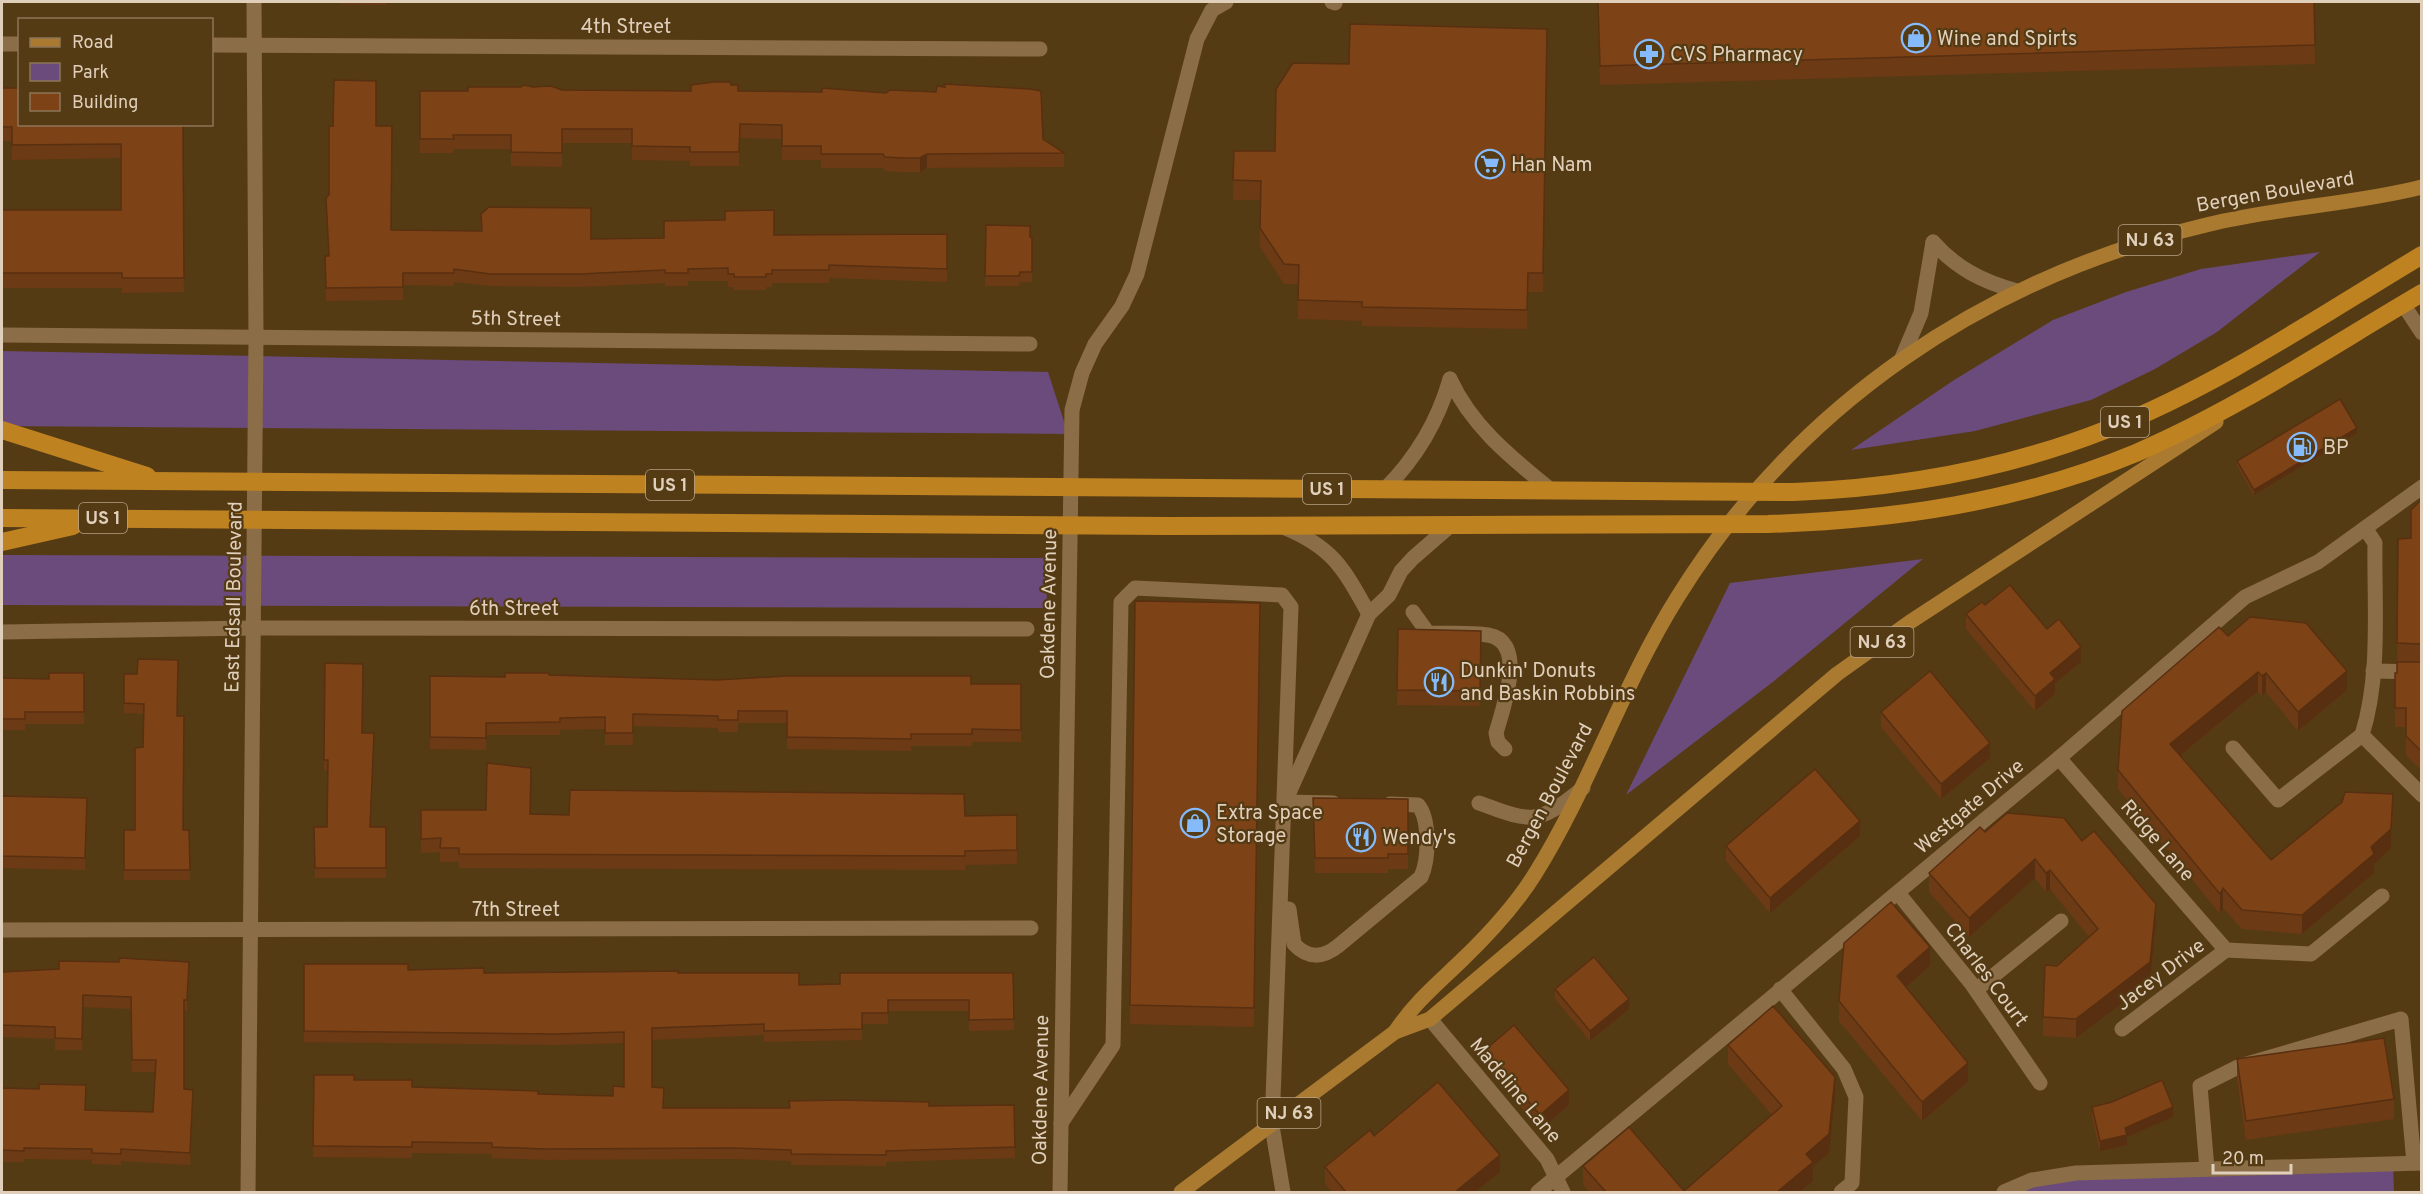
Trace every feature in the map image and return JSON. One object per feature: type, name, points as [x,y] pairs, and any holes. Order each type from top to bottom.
[{"type":"highway","name":"US 1","points":[[2,480],[1721,492],[1794,492],[1882,487],[1940,478],[2021,459],[2109,429],[2204,384],[2421,255]]},
{"type":"highway","name":"Bergen Boulevard","points":[[2324,351],[2421,292]]},
{"type":"highway","name":"US 1","points":[[2,518],[1103,525],[1768,524],[1861,520],[2001,497],[2047,485],[2137,453],[2181,432],[2324,351]]},
{"type":"highway","points":[[2,430],[166,481]]},
{"type":"highway","points":[[2,542],[106,519]]},
{"type":"main road","name":"Bergen Boulevard","points":[[1395,1032],[1413,1005],[1482,940],[1526,888],[1582,788],[1660,626],[1723,532],[1803,441],[1856,394],[1902,358],[1959,321],[2017,291],[2104,255],[2188,229],[2421,187]]},
{"type":"main road","name":"Bergen Boulevard","points":[[1181,1192],[1395,1032],[1430,1019],[1837,674],[1910,622],[2324,351]]},
{"type":"street","name":"East Edsall Boulevard","points":[[248,1192],[256,337],[254,2]]},
{"type":"street","name":"Oakdene Avenue","points":[[1060,1192],[1072,410],[1082,373],[1095,344],[1122,306],[1137,274],[1197,39],[1212,10],[1226,2]]},
{"type":"street","points":[[2,44],[18,44]]},
{"type":"street","name":"4th Street","points":[[213,45],[1040,49]]},
{"type":"street","points":[[1902,358],[1921,313],[1932,242],[1945,256],[1975,276],[2017,291]]},
{"type":"street","points":[[2403,304],[2421,333]]},
{"type":"street","name":"5th Street","points":[[2,335],[1030,344]]},
{"type":"street","points":[[1385,489],[1424,440],[1439,411],[1450,379],[1462,403],[1481,427],[1552,491]]},
{"type":"street","name":"Westgate Drive","points":[[1538,1192],[2059,758],[2245,597],[2318,562],[2421,487]]},
{"type":"street","points":[[1281,525],[1299,533],[1332,557],[1351,579],[1369,614]]},
{"type":"street","points":[[1285,802],[1369,614],[1389,595],[1401,571],[1450,525]]},
{"type":"street","points":[[2233,748],[2278,800],[2362,735],[2369,714],[2373,671],[2375,543],[2365,528]]},
{"type":"street","points":[[1060,1123],[1113,1045],[1120,602],[1135,588],[1279,594],[1287,598],[1291,607],[1272,1126],[1283,1192]]},
{"type":"street","points":[[1413,612],[1428,633],[1490,635],[1505,645],[1512,663],[1496,733],[1498,742],[1505,749]]},
{"type":"street","name":"6th Street","points":[[2,632],[253,628],[1027,629]]},
{"type":"street","points":[[2373,671],[2421,672]]},
{"type":"street","points":[[2362,735],[2421,795]]},
{"type":"street","name":"Ridge Lane","points":[[2059,758],[2226,950]]},
{"type":"street","points":[[1479,802],[1515,816],[1534,817],[1552,813],[1582,788]]},
{"type":"street","points":[[1285,802],[1352,803]]},
{"type":"street","points":[[1283,854],[1293,941],[1308,954],[1323,956],[1416,881],[1423,872],[1425,819],[1420,808],[1408,804],[1374,803]]},
{"type":"street","name":"Charles Court","points":[[1898,893],[1976,990],[2040,1083]]},
{"type":"street","name":"Jacey Drive","points":[[2122,1029],[2226,950],[2311,954],[2382,896]]},
{"type":"street","points":[[1976,990],[2061,921]]},
{"type":"street","name":"7th Street","points":[[2,930],[250,932],[1031,928]]},
{"type":"street","points":[[1780,989],[1844,1069],[1856,1097],[1851,1183],[1841,1192]]},
{"type":"street","name":"Madeline Lane","points":[[1430,1019],[1547,1159],[1563,1192]]},
{"type":"street","points":[[2004,1192],[2032,1180],[2076,1173],[2418,1163],[2401,1019],[2240,1066],[2200,1086],[2206,1169]]},
{"type":"green space","points":[[2320,252],[2217,332],[2155,369],[2091,400],[1975,431],[1851,450],[1954,380],[2053,320],[2126,292],[2201,269]]},
{"type":"green space","points":[[2,351],[1048,372],[1068,434],[2,426]]},
{"type":"green space","points":[[2,555],[1046,558],[1047,608],[2,605]]},
{"type":"green space","points":[[1923,559],[1774,681],[1626,795],[1730,583]]},
{"type":"green space","points":[[2393,1164],[2394,1192],[2004,1192],[2032,1180]]},
{"type":"building","points":[[1598,2],[2314,2],[2315,45],[1600,66]]},
{"type":"building","points":[[1350,24],[1547,29],[1543,273],[1528,273],[1527,310],[1362,307],[1362,302],[1298,300],[1299,265],[1284,264],[1260,228],[1261,181],[1233,180],[1234,151],[1275,151],[1276,89],[1293,63],[1349,64]]},
{"type":"building","points":[[334,80],[376,81],[376,126],[392,126],[391,230],[482,231],[481,214],[489,207],[591,208],[591,239],[664,238],[664,221],[725,220],[725,211],[774,210],[774,235],[947,234],[947,269],[829,265],[829,270],[772,270],[772,274],[766,274],[766,277],[734,277],[734,274],[728,274],[728,268],[688,269],[688,273],[665,273],[665,270],[579,274],[490,274],[454,269],[454,273],[403,273],[403,287],[326,288],[325,256],[329,256],[326,198],[329,195],[329,126],[333,126]]},
{"type":"building","points":[[730,82],[731,85],[738,85],[738,91],[822,92],[822,88],[886,93],[890,90],[936,92],[937,86],[945,87],[944,84],[1041,91],[1043,139],[1064,153],[927,154],[920,158],[885,157],[883,154],[821,154],[821,146],[782,146],[782,125],[740,124],[739,152],[690,152],[690,147],[632,146],[632,129],[562,129],[562,153],[511,152],[511,135],[453,135],[454,139],[420,139],[420,91],[468,91],[468,87],[521,87],[524,85],[551,86],[562,90],[691,91],[691,85]]},
{"type":"building","points":[[2,88],[18,88],[18,126],[183,126],[184,278],[122,278],[122,273],[2,273],[2,210],[121,210],[121,144],[12,145],[12,127],[2,127]]},
{"type":"building","points":[[986,225],[1030,226],[1032,272],[1020,272],[1019,276],[985,276]]},
{"type":"building","points":[[2340,399],[2357,428],[2254,490],[2237,461]]},
{"type":"building","points":[[2421,500],[2421,644],[2397,643],[2398,539],[2411,538],[2411,510]]},
{"type":"building","points":[[2010,585],[2047,629],[2059,619],[2081,647],[2050,673],[2055,679],[2035,696],[1966,614],[1982,602],[1985,605]]},
{"type":"building","name":"Extra Space Storage","points":[[1135,601],[1260,603],[1254,1008],[1130,1005]]},
{"type":"building","points":[[2250,617],[2306,623],[2347,671],[2298,712],[2266,673],[2262,676],[2258,672],[2170,744],[2271,860],[2342,802],[2345,792],[2393,794],[2391,829],[2371,847],[2374,854],[2302,915],[2242,910],[2223,888],[2220,894],[2118,770],[2122,711],[2219,627],[2228,636]]},
{"type":"building","name":"Dunkin' Donuts and Baskin Robbins","points":[[1398,629],[1481,631],[1480,691],[1397,690]]},
{"type":"building","points":[[138,659],[178,660],[177,716],[184,716],[183,830],[189,830],[190,870],[124,870],[124,830],[135,830],[135,748],[143,747],[144,704],[124,703],[124,674],[137,674]]},
{"type":"building","points":[[2397,662],[2421,662],[2421,751],[2406,736],[2406,708],[2395,708]]},
{"type":"building","points":[[325,663],[363,664],[362,733],[374,733],[370,827],[386,827],[386,868],[315,868],[314,827],[327,827],[328,760],[324,760]]},
{"type":"building","points":[[1930,671],[1990,743],[1941,784],[1881,712]]},
{"type":"building","points":[[49,673],[84,673],[84,712],[25,712],[25,719],[2,719],[2,678],[49,679]]},
{"type":"building","points":[[505,673],[717,680],[787,676],[971,676],[971,684],[1021,684],[1021,730],[972,729],[972,734],[911,734],[911,739],[787,737],[787,711],[738,711],[738,720],[718,720],[718,716],[633,714],[633,733],[605,733],[605,717],[560,718],[560,722],[486,723],[486,738],[430,737],[430,676],[505,677]]},
{"type":"building","points":[[487,763],[531,768],[530,814],[569,815],[570,790],[964,794],[965,816],[1017,815],[1017,850],[965,851],[965,856],[459,854],[459,848],[440,848],[441,838],[421,839],[421,810],[486,810]]},
{"type":"building","points":[[1815,769],[1860,821],[1770,898],[1726,846]]},
{"type":"building","points":[[2,796],[87,798],[85,858],[2,856]]},
{"type":"building","name":"Wendy's","points":[[1313,798],[1408,799],[1408,854],[1388,854],[1388,858],[1315,858]]},
{"type":"building","points":[[2007,813],[2064,818],[2082,841],[2094,831],[2156,904],[2150,962],[2076,1019],[2043,1017],[2045,965],[2057,966],[2098,929],[2050,870],[2046,873],[2035,859],[1969,918],[1929,873],[1980,827],[1985,832]]},
{"type":"building","points":[[1891,902],[1930,947],[1897,976],[1968,1063],[1922,1102],[1839,1001],[1844,943]]},
{"type":"building","points":[[1594,957],[1629,999],[1590,1031],[1555,989]]},
{"type":"building","points":[[120,958],[189,962],[187,1000],[184,1000],[184,1089],[193,1090],[190,1153],[121,1149],[121,1154],[92,1153],[92,1149],[2,1150],[2,1088],[39,1089],[39,1084],[86,1085],[85,1110],[153,1112],[156,1060],[132,1060],[131,997],[83,995],[82,1039],[55,1038],[55,1027],[2,1025],[2,972],[59,969],[59,961],[119,962]]},
{"type":"building","points":[[304,964],[408,964],[408,970],[484,968],[484,973],[678,971],[678,973],[799,973],[799,985],[840,984],[840,973],[1013,973],[1014,1019],[969,1020],[969,1000],[888,1000],[888,1013],[862,1013],[862,1029],[764,1031],[764,1024],[652,1028],[652,1087],[664,1088],[663,1108],[790,1108],[789,1101],[839,1100],[929,1102],[929,1106],[1014,1105],[1015,1147],[886,1151],[886,1155],[791,1154],[791,1150],[733,1148],[545,1149],[492,1147],[492,1143],[412,1142],[412,1147],[313,1146],[314,1075],[354,1075],[354,1080],[412,1080],[412,1087],[613,1096],[613,1086],[624,1087],[624,1032],[554,1034],[304,1031]]},
{"type":"building","points":[[1773,1006],[1835,1077],[1829,1134],[1806,1154],[1813,1162],[1777,1192],[1606,1192],[1583,1166],[1629,1127],[1684,1191],[1782,1106],[1728,1045]]},
{"type":"building","points":[[1514,1025],[1569,1090],[1540,1115],[1485,1050]]},
{"type":"building","points":[[2384,1038],[2394,1099],[2246,1121],[2237,1059]]},
{"type":"building","points":[[2162,1080],[2173,1107],[2125,1128],[2127,1135],[2100,1141],[2092,1107],[2112,1102]]},
{"type":"building","points":[[1438,1082],[1500,1155],[1455,1192],[1346,1192],[1325,1167],[1370,1130],[1374,1136]]},
{"type":"place","name":"Wine and Spirts","points":[[1916,38]]},
{"type":"place","name":"CVS Pharmacy","points":[[1649,54]]},
{"type":"place","name":"Han Nam","points":[[1490,164]]},
{"type":"place","name":"BP","points":[[2302,447]]},
{"type":"place","name":"Dunkin' Donuts and Baskin Robbins","points":[[1439,682]]},
{"type":"place","name":"Extra Space Storage","points":[[1195,823]]},
{"type":"place","name":"Wendy's","points":[[1361,837]]}]
